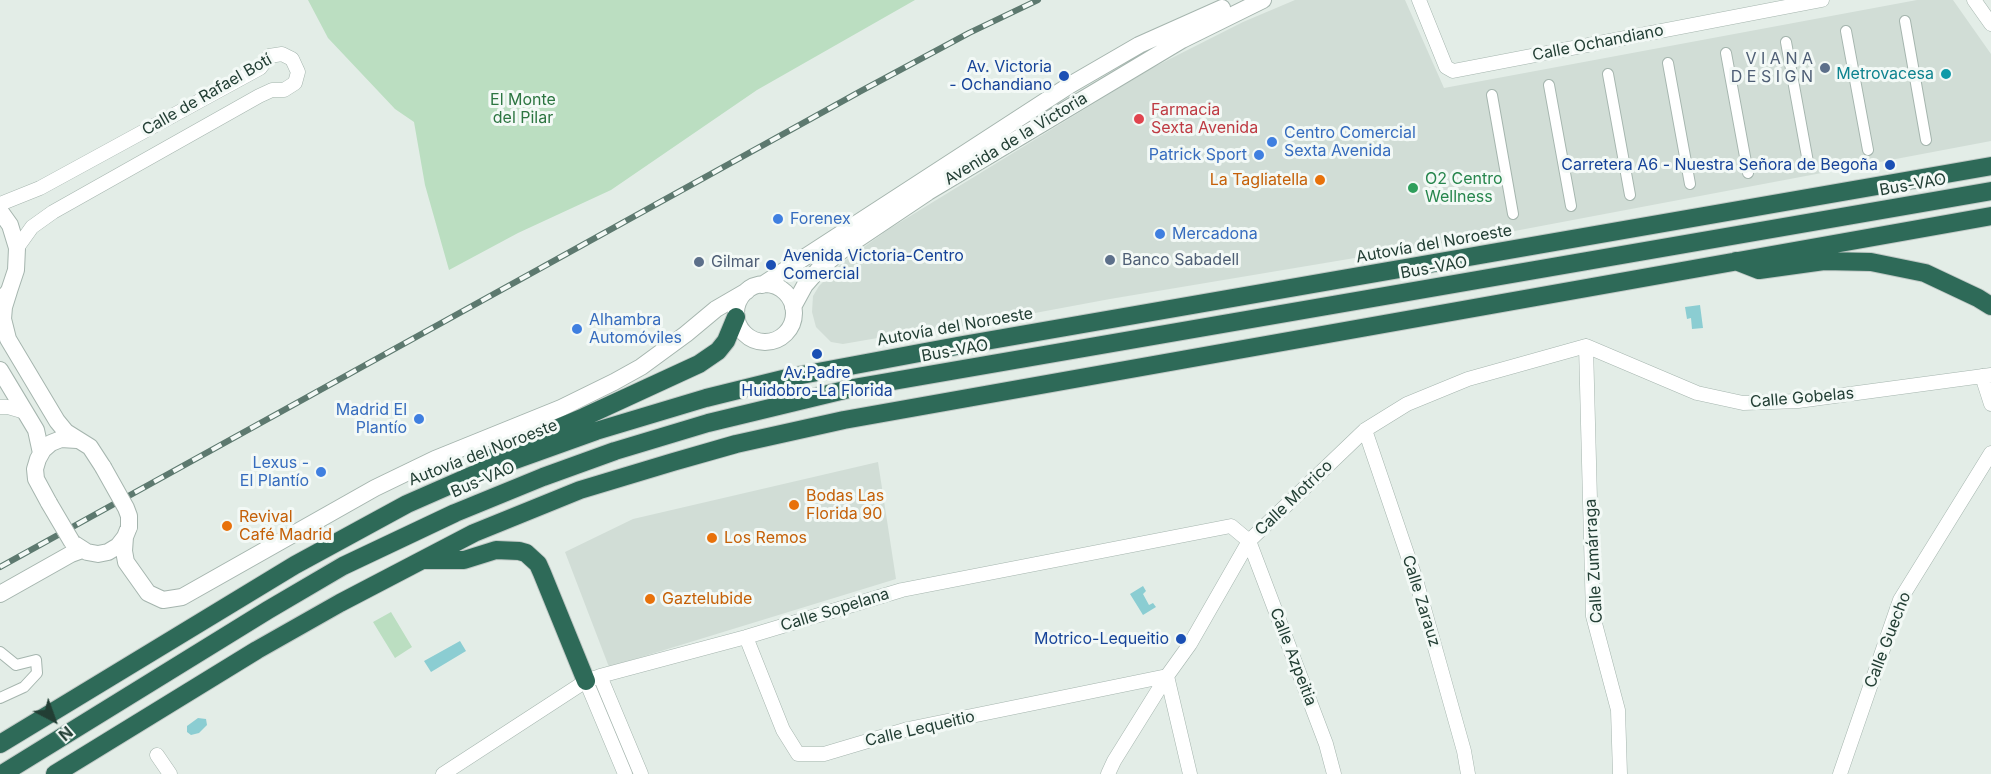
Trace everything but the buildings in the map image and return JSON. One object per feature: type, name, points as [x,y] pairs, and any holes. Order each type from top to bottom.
[{"type":"highway","name":"Autovía del Noroeste","points":[[0,744],[295,564],[407,504],[473,476],[596,431],[706,398],[791,377],[969,344],[1991,166]]},
{"type":"highway","name":"Bus-VAO","points":[[2,774],[343,566],[455,513],[615,450],[708,423],[854,388],[1991,190]]},
{"type":"highway","points":[[55,774],[257,650],[340,603],[474,533],[580,490],[736,444],[856,417],[1991,216]]},
{"type":"highway","points":[[1734,261],[1759,270],[1824,261],[1871,262],[1925,273],[1978,297],[1991,306]]},
{"type":"highway","points":[[473,476],[499,453],[594,413],[699,364],[718,351],[737,323]]},
{"type":"highway","points":[[423,560],[464,560],[496,550],[526,553],[538,564],[593,679]]},
{"type":"street","name":"Avenida de la Victoria","points":[[126,562],[148,593],[155,598],[164,600],[182,597],[383,484],[435,459],[561,408],[614,382],[641,367],[716,309],[754,288],[1070,85],[1139,45],[1239,0]]},
{"type":"street","name":"Avenida de la Victoria","points":[[793,307],[805,285],[819,269],[846,247],[928,192],[1182,40],[1263,0]]},
{"type":"street","name":"Calle Ochandiano","points":[[1419,0],[1446,67],[1453,71],[1786,4],[1822,0]]},
{"type":"street","points":[[1974,0],[1991,24]]},
{"type":"street","points":[[1905,21],[1926,140]]},
{"type":"street","points":[[1846,31],[1868,150]]},
{"type":"street","points":[[1786,42],[1808,162]]},
{"type":"street","points":[[1726,53],[1748,172]]},
{"type":"street","name":"Calle de Rafael Botí","points":[[0,204],[40,188],[260,68],[269,56],[282,54],[292,59],[298,72],[295,83],[284,90],[272,90],[259,96],[53,212],[32,227],[17,248]]},
{"type":"street","points":[[1668,63],[1690,184]]},
{"type":"street","points":[[1608,74],[1630,195]]},
{"type":"street","points":[[1549,85],[1571,206]]},
{"type":"street","points":[[1492,95],[1514,214]]},
{"type":"street","points":[[0,211],[10,225],[17,248],[16,270],[4,297],[5,330],[57,421],[77,440],[90,447],[126,508],[127,532],[124,551],[126,562]]},
{"type":"street","points":[[754,288],[778,288],[785,293],[793,307],[791,325],[779,338],[761,342],[752,339],[737,323],[738,303],[754,288]]},
{"type":"street","name":"Avenida de la Victoria","points":[[686,334],[719,321],[737,323]]},
{"type":"street","name":"Calle Gobelas","points":[[1586,346],[1697,393],[1743,403],[1798,401],[1987,375]]},
{"type":"street","name":"Calle Motrico","points":[[1108,774],[1167,676],[1190,644],[1249,542],[1365,430],[1407,404],[1468,379],[1586,346]]},
{"type":"street","name":"Calle Zumárraga","points":[[1586,346],[1593,616],[1618,711],[1620,774]]},
{"type":"street","points":[[1987,375],[1991,404]]},
{"type":"street","points":[[4,376],[36,430],[41,453]]},
{"type":"street","points":[[0,406],[25,412]]},
{"type":"street","name":"Calle Zarauz","points":[[1365,430],[1416,580],[1464,751],[1468,774]]},
{"type":"street","points":[[77,440],[61,439],[51,443],[41,453],[35,469],[36,479],[48,503],[77,546],[87,552],[108,552],[118,546],[127,532]]},
{"type":"street","name":"Calle Guecho","points":[[1840,774],[1900,600],[1991,453]]},
{"type":"street","name":"Calle Sopelana","points":[[443,774],[459,769],[593,679],[746,637],[902,590],[1231,526],[1249,542]]},
{"type":"street","name":"Calle Azpeitia","points":[[1249,542],[1326,744],[1334,774]]},
{"type":"street","points":[[0,594],[53,564],[67,551],[77,546]]},
{"type":"street","points":[[101,553],[126,562]]},
{"type":"street","name":"Calle Lequeitio","points":[[746,637],[783,730],[798,754],[824,754],[908,729],[1167,676]]},
{"type":"street","points":[[0,652],[16,665],[36,660],[37,673],[24,687],[0,698]]},
{"type":"street","points":[[1167,676],[1190,774]]},
{"type":"street","points":[[593,679],[625,774]]},
{"type":"street","points":[[593,679],[641,774]]},
{"type":"street","points":[[157,755],[170,774]]},
{"type":"shaded area","points":[[1295,0],[1405,0],[1444,88],[1917,0],[1953,0],[1991,54],[1991,141],[1504,233],[1110,299],[933,332],[924,330],[843,344],[831,342],[816,327],[812,312],[813,296],[819,286],[843,262],[889,229],[1150,69],[1243,22]]},
{"type":"shaded area","points":[[878,462],[896,579],[609,667],[565,552],[633,519]]},
{"type":"green space","name":"El Monte del Pilar","points":[[308,0],[915,0],[757,90],[611,190],[518,233],[449,270],[425,185],[414,122],[395,109],[328,38]]},
{"type":"green space","points":[[391,612],[412,647],[395,658],[373,622]]},
{"type":"water","points":[[1700,305],[1703,328],[1692,329],[1691,318],[1687,319],[1685,307]]},
{"type":"water","points":[[1143,586],[1146,591],[1143,594],[1149,605],[1153,603],[1156,607],[1143,615],[1130,594]]},
{"type":"water","points":[[460,641],[466,651],[431,672],[424,661]]},
{"type":"water","points":[[198,718],[206,719],[207,725],[199,733],[191,735],[187,732],[187,726]]},
{"type":"railway","points":[[0,567],[861,91],[969,33],[1038,0]]},
{"type":"place","name":"V I A N A D E S I G N","points":[[1825,68]]},
{"type":"place","name":"Metrovacesa","points":[[1946,74]]},
{"type":"place","name":"Av. Victoria - Ochandiano","points":[[1064,76]]},
{"type":"place","name":"Farmacia Sexta Avenida","points":[[1139,119]]},
{"type":"place","name":"Centro Comercial Sexta Avenida","points":[[1272,142]]},
{"type":"place","name":"Patrick Sport","points":[[1259,155]]},
{"type":"place","name":"Carretera A6 - Nuestra Señora de Begoña","points":[[1890,165]]},
{"type":"place","name":"La Tagliatella","points":[[1320,180]]},
{"type":"place","name":"O2 Centro Wellness","points":[[1413,188]]},
{"type":"place","name":"Forenex","points":[[778,219]]},
{"type":"place","name":"Mercadona","points":[[1160,234]]},
{"type":"place","name":"Banco Sabadell","points":[[1110,260]]},
{"type":"place","name":"Gilmar","points":[[699,262]]},
{"type":"place","name":"Avenida Victoria-Centro Comercial","points":[[771,265]]},
{"type":"place","name":"Alhambra Automóviles","points":[[577,329]]},
{"type":"place","name":"Av.Padre Huidobro-La Florida","points":[[817,354]]},
{"type":"place","name":"Madrid El Plantío","points":[[419,419]]},
{"type":"place","name":"Lexus - El Plantío","points":[[321,472]]},
{"type":"place","name":"Bodas Las Florida 90","points":[[794,505]]},
{"type":"place","name":"Revival Café Madrid","points":[[227,526]]},
{"type":"place","name":"Los Remos","points":[[712,538]]},
{"type":"place","name":"Gaztelubide","points":[[650,599]]},
{"type":"place","name":"Motrico-Lequeitio","points":[[1181,639]]}]
